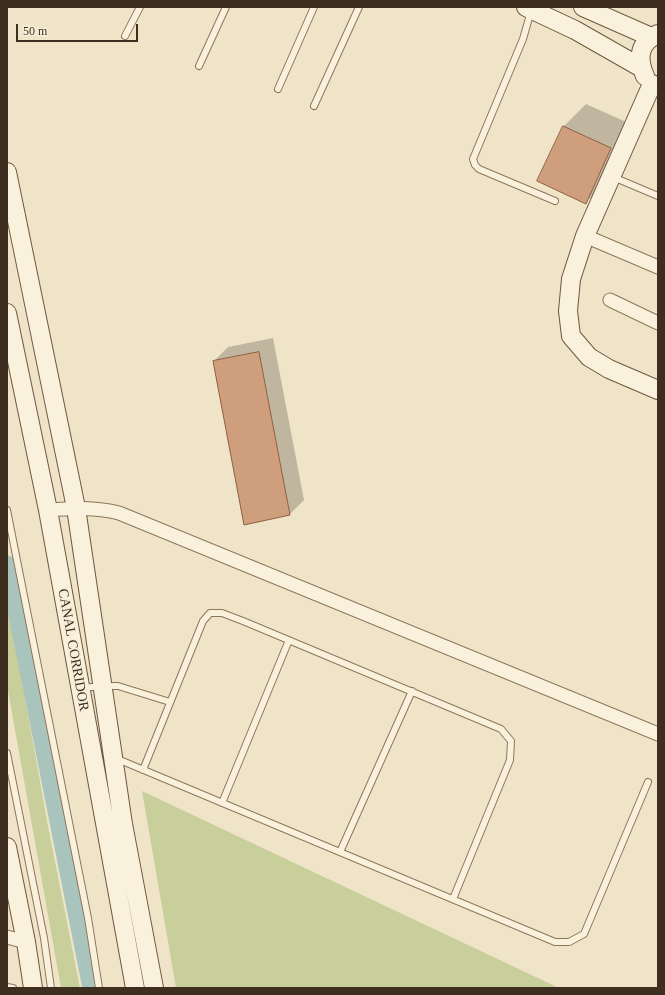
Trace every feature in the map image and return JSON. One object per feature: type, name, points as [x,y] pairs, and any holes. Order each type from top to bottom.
[{"type":"street","points":[[582,7],[655,35],[644,45],[640,56],[640,67],[645,76],[655,85],[611,176],[585,236],[571,280],[568,311],[571,336],[589,357],[609,369],[658,390]]},
{"type":"street","points":[[529,8],[581,33],[640,67]]},
{"type":"street","points":[[7,172],[76,508],[123,824],[154,988]]},
{"type":"street","points":[[585,236],[658,267]]},
{"type":"street","points":[[610,300],[658,323]]},
{"type":"street","name":"CANAL CORRIDOR","points":[[7,313],[48,510],[135,988]]},
{"type":"street","points":[[48,510],[76,508],[105,509],[119,513],[658,734]]},
{"type":"street","points":[[7,847],[26,942],[33,988]]},
{"type":"street","points":[[7,937],[26,942]]},
{"type":"lane","points":[[125,36],[140,7]]},
{"type":"lane","points":[[199,66],[226,7]]},
{"type":"lane","points":[[278,89],[314,7]]},
{"type":"lane","points":[[314,106],[359,7]]},
{"type":"lane","points":[[529,8],[528,24],[523,39],[473,159],[475,165],[479,169],[555,201]]},
{"type":"lane","points":[[611,176],[658,196]]},
{"type":"lane","points":[[7,510],[88,918],[99,988]]},
{"type":"lane","points":[[143,770],[203,622],[210,613],[222,613],[412,691],[502,729],[511,741],[510,760],[453,899]]},
{"type":"lane","points":[[222,803],[289,640]]},
{"type":"lane","points":[[80,688],[118,686],[170,702]]},
{"type":"lane","points":[[340,852],[412,691]]},
{"type":"lane","points":[[7,754],[44,938],[52,988]]},
{"type":"lane","points":[[114,758],[555,942],[570,942],[584,934],[648,782]]},
{"type":"lane","points":[[7,986],[13,988]]},
{"type":"green space","points":[[7,597],[48,826],[80,988],[61,988],[7,685]]},
{"type":"green space","points":[[142,791],[559,988],[176,988]]},
{"type":"building","points":[[563,126],[611,148],[586,204],[537,181]]},
{"type":"building","points":[[259,352],[290,515],[244,525],[213,361]]},
{"type":"waterway","points":[[7,564],[91,988]]}]
